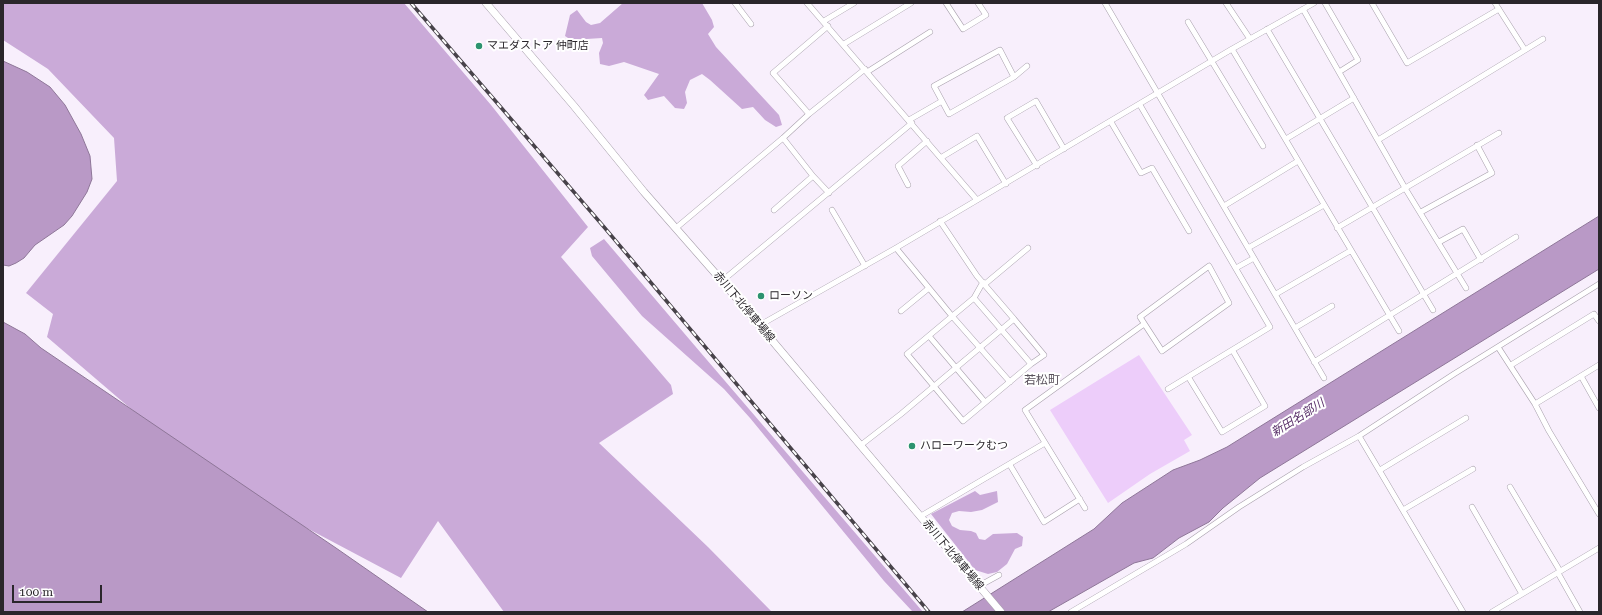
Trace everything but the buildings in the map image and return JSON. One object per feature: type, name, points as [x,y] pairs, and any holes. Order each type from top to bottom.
[{"type":"main road","name":"赤川下北停車場線","points":[[489,4],[644,192],[760,325],[1001,612]]},
{"type":"street","points":[[735,3],[750,24]]},
{"type":"street","points":[[807,3],[942,157],[977,200]]},
{"type":"street","points":[[824,21],[854,3]]},
{"type":"street","points":[[844,44],[912,3]]},
{"type":"street","points":[[946,3],[963,29],[986,15],[978,3]]},
{"type":"street","points":[[1105,3],[1324,378]]},
{"type":"street","points":[[1226,3],[1250,39]]},
{"type":"street","points":[[760,325],[896,248],[1140,105],[1232,49],[1314,3]]},
{"type":"street","points":[[1325,3],[1358,60],[1339,72]]},
{"type":"street","points":[[1372,3],[1407,63],[1499,9]]},
{"type":"street","points":[[1495,3],[1524,50]]},
{"type":"street","points":[[1303,9],[1405,188],[1466,288]]},
{"type":"street","points":[[1188,22],[1263,146]]},
{"type":"street","points":[[808,114],[773,73],[828,26]]},
{"type":"street","points":[[1267,29],[1433,310]]},
{"type":"street","points":[[676,228],[783,138],[808,114],[866,71],[930,32]]},
{"type":"street","points":[[1378,140],[1543,39]]},
{"type":"street","points":[[1232,49],[1286,139],[1350,251],[1399,331]]},
{"type":"street","points":[[1014,77],[1000,50],[934,86],[948,114],[1014,77],[1027,66]]},
{"type":"street","points":[[1286,139],[1354,98]]},
{"type":"street","points":[[722,281],[829,193],[911,122],[942,101]]},
{"type":"street","points":[[1037,166],[1007,118],[1036,101],[1064,150]]},
{"type":"street","points":[[1140,105],[1270,327],[1189,378],[1168,389]]},
{"type":"street","points":[[1111,122],[1141,173],[1152,168],[1189,231]]},
{"type":"street","points":[[1337,228],[1499,133]]},
{"type":"street","points":[[942,157],[977,136],[1006,184]]},
{"type":"street","points":[[783,138],[813,176],[829,193]]},
{"type":"street","points":[[908,185],[898,166],[927,141]]},
{"type":"street","points":[[1421,212],[1492,173],[1477,146]]},
{"type":"street","points":[[1224,206],[1298,161]]},
{"type":"street","points":[[774,210],[813,176]]},
{"type":"street","points":[[1248,248],[1324,205]]},
{"type":"street","points":[[832,210],[865,266]]},
{"type":"street","points":[[940,221],[977,276],[984,283],[1044,355],[1031,364],[963,421],[907,354],[974,298],[984,283],[1028,248]]},
{"type":"street","points":[[1439,242],[1463,229],[1480,260]]},
{"type":"street","points":[[1314,362],[1457,275],[1516,237]]},
{"type":"street","points":[[896,248],[952,316],[1010,382]]},
{"type":"street","points":[[1276,294],[1350,251]]},
{"type":"street","points":[[1236,268],[1254,258]]},
{"type":"street","points":[[1209,266],[1229,303],[1162,351],[1144,324],[1140,317],[1209,266]]},
{"type":"street","points":[[1071,612],[1186,544],[1239,507],[1303,466],[1359,436],[1599,284]]},
{"type":"street","points":[[901,311],[929,288]]},
{"type":"street","points":[[974,298],[1031,364]]},
{"type":"street","points":[[1295,328],[1332,306]]},
{"type":"street","points":[[1511,365],[1594,314],[1599,321]]},
{"type":"street","points":[[861,445],[901,414],[1014,319]]},
{"type":"street","points":[[1085,508],[1025,410],[1144,324]]},
{"type":"street","points":[[929,336],[985,402]]},
{"type":"street","points":[[1498,347],[1535,404],[1549,431],[1599,514]]},
{"type":"street","points":[[1189,378],[1222,432],[1265,406],[1233,351]]},
{"type":"street","points":[[1535,404],[1599,365]]},
{"type":"street","points":[[1581,376],[1599,408]]},
{"type":"street","points":[[1380,470],[1466,418]]},
{"type":"street","points":[[1359,436],[1463,612]]},
{"type":"street","points":[[920,516],[1045,443]]},
{"type":"street","points":[[1010,464],[1044,522],[1080,499]]},
{"type":"street","points":[[1403,510],[1473,469]]},
{"type":"street","points":[[1510,487],[1559,572],[1580,612]]},
{"type":"street","points":[[1472,507],[1522,594]]},
{"type":"street","points":[[1492,612],[1599,548]]},
{"type":"street","points":[[979,586],[999,575]]},
{"type":"shaded area","points":[[3,3],[404,3],[491,105],[588,227],[561,257],[671,385],[673,394],[599,443],[708,547],[772,612],[504,612],[438,521],[401,578],[267,507],[193,462],[47,337],[53,314],[26,293],[117,181],[114,138],[48,69],[3,40]]},
{"type":"shaded area","points":[[623,3],[702,3],[712,20],[714,27],[708,34],[716,47],[779,115],[782,125],[776,127],[765,120],[753,107],[742,109],[702,74],[690,80],[685,92],[687,103],[684,109],[675,108],[664,96],[648,100],[644,95],[659,74],[624,62],[609,66],[600,64],[599,53],[603,43],[602,38],[571,40],[565,36],[570,15],[577,10],[586,22],[591,25],[600,23]]},
{"type":"shaded area","points":[[604,239],[923,612],[911,612],[912,611],[884,581],[750,418],[724,389],[642,316],[592,256],[590,248]]},
{"type":"shaded area","points":[[1139,355],[1192,435],[1184,440],[1190,451],[1150,474],[1108,503],[1050,410]]},
{"type":"shaded area","points":[[975,491],[980,495],[997,491],[998,502],[982,510],[971,512],[959,511],[952,513],[949,520],[952,526],[960,530],[976,533],[979,539],[985,540],[993,534],[1017,533],[1023,537],[1022,546],[1015,549],[1007,564],[997,572],[988,574],[975,570],[931,514]]},
{"type":"water","points":[[3,61],[27,72],[50,87],[65,105],[81,134],[90,156],[92,179],[87,192],[72,216],[64,225],[35,245],[24,258],[9,266],[3,265]]},
{"type":"water","name":"新田名部川","points":[[1599,216],[1599,269],[1260,478],[1223,508],[1209,522],[1179,538],[1153,558],[1134,563],[1048,612],[962,612],[1094,529],[1122,503],[1173,470],[1200,460],[1227,447]]},
{"type":"water","points":[[3,322],[25,334],[41,348],[428,612],[3,612]]},
{"type":"railway","points":[[411,3],[604,227],[929,612]]},
{"type":"place","name":"マエダストア 仲町店","points":[[479,46]]},
{"type":"place","name":"ローソン","points":[[761,296]]},
{"type":"place","name":"ハローワークむつ","points":[[912,446]]},
{"type":"district","name":"若松町","points":[[1042,380]]}]
